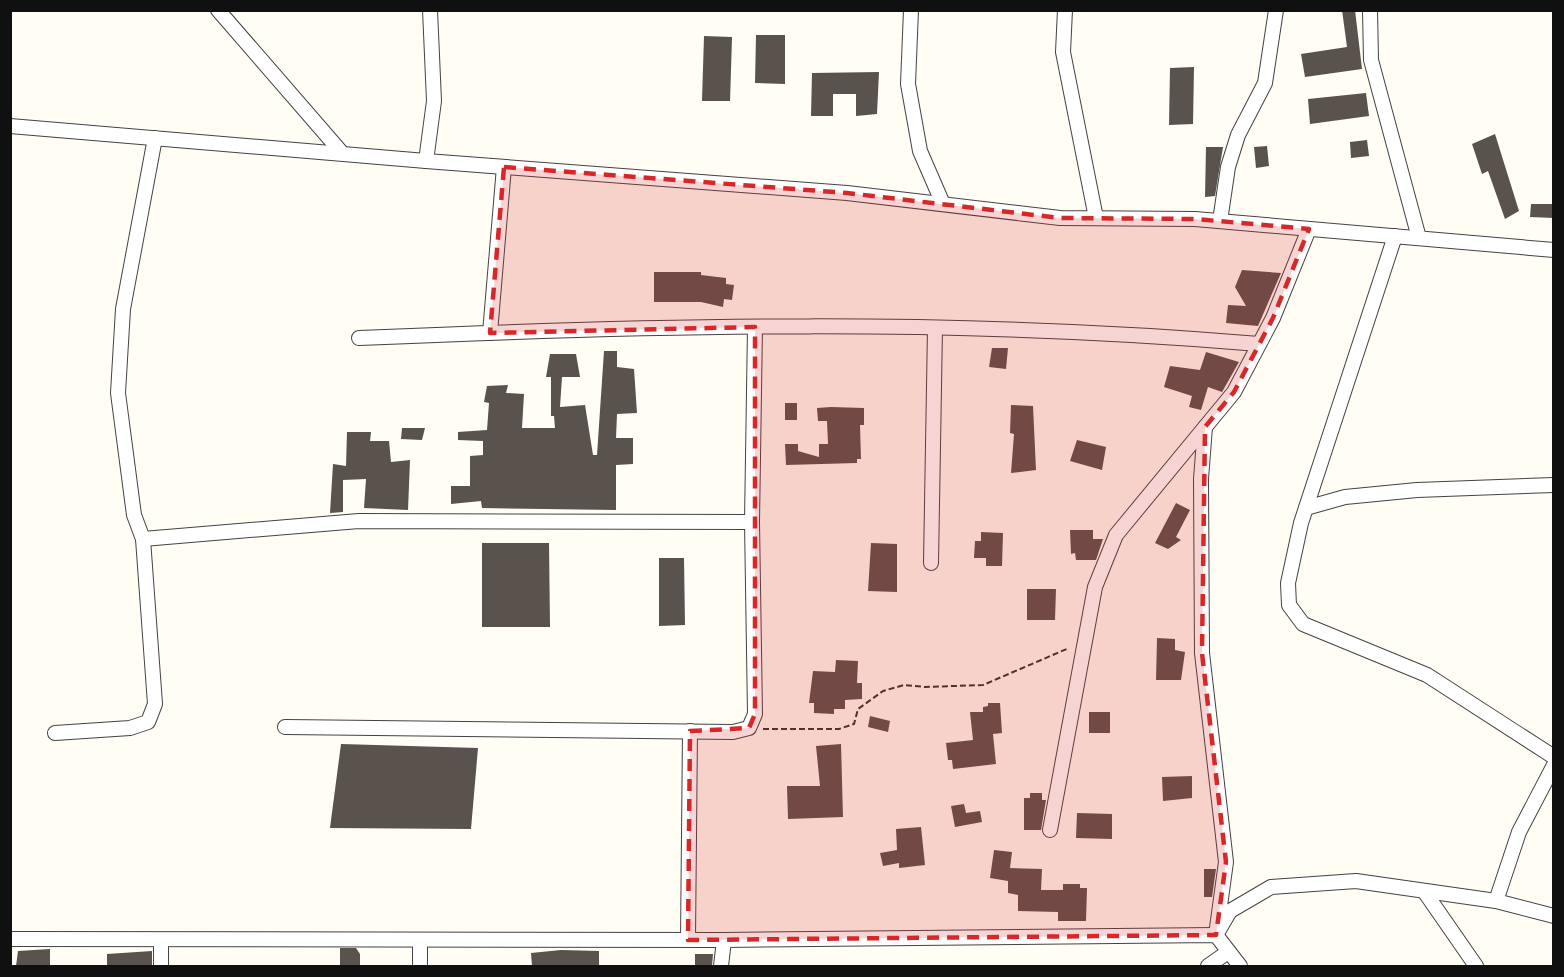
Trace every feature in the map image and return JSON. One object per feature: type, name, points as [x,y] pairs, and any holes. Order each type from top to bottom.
[{"type":"street","points":[[218,10],[342,153]]},
{"type":"street","points":[[426,161],[434,101],[430,10]]},
{"type":"street","points":[[911,10],[908,84],[920,151],[943,204]]},
{"type":"street","points":[[1065,10],[1063,52],[1096,218]]},
{"type":"street","points":[[1220,222],[1228,168],[1238,135],[1265,83],[1276,10]]},
{"type":"street","points":[[1370,10],[1371,60],[1419,238]]},
{"type":"street","points":[[10,126],[847,193],[1060,218],[1220,222],[1554,250]]},
{"type":"street","points":[[55,733],[130,728],[148,722],[155,704],[143,539],[134,515],[118,393],[123,309],[155,138]]},
{"type":"street","points":[[490,333],[504,167]]},
{"type":"street","points":[[1050,830],[1095,587],[1116,535],[1234,392],[1273,318],[1309,229]]},
{"type":"street","points":[[1395,236],[1306,508],[1288,583],[1289,604],[1303,624],[1427,675],[1554,757]]},
{"type":"street","points":[[285,727],[733,732],[749,728],[755,714],[752,522],[755,327]]},
{"type":"street","points":[[359,338],[598,328],[935,328],[1160,335],[1259,344]]},
{"type":"street","points":[[931,563],[935,328]]},
{"type":"street","points":[[1205,427],[1201,479],[1202,653],[1226,862],[1216,935],[1240,966]]},
{"type":"street","points":[[1306,508],[1345,497],[1417,490],[1554,485]]},
{"type":"street","points":[[143,539],[359,521],[752,522]]},
{"type":"street","points":[[688,940],[690,731]]},
{"type":"street","points":[[1496,901],[1519,832],[1554,765]]},
{"type":"street","points":[[1216,935],[1230,911],[1271,887],[1356,881],[1496,901],[1554,915]]},
{"type":"street","points":[[1424,891],[1476,966]]},
{"type":"street","points":[[10,939],[724,940],[1216,935]]},
{"type":"street","points":[[161,940],[161,966]]},
{"type":"street","points":[[721,966],[724,940]]},
{"type":"street","points":[[420,941],[420,966]]},
{"type":"street","points":[[1208,966],[1228,951]]},
{"type":"path","points":[[749,728],[839,729],[854,724],[858,709],[883,692],[904,685],[925,687],[983,685],[1085,641]]},
{"type":"highlighted area","points":[[504,167],[847,193],[1060,218],[1195,219],[1309,229],[1273,318],[1234,392],[1205,427],[1202,653],[1226,862],[1216,935],[688,940],[690,731],[749,728],[755,714],[755,327],[490,333]]},
{"type":"building","points":[[1342,10],[1355,10],[1362,69],[1305,77],[1301,54],[1347,47]]},
{"type":"building","points":[[756,35],[785,35],[785,84],[755,83]]},
{"type":"building","points":[[704,36],[732,37],[730,101],[702,101]]},
{"type":"building","points":[[1194,67],[1193,124],[1169,125],[1170,68]]},
{"type":"building","points":[[879,72],[877,114],[856,116],[856,94],[833,94],[833,116],[811,116],[812,73]]},
{"type":"building","points":[[1366,93],[1369,116],[1310,124],[1308,99]]},
{"type":"building","points":[[1495,134],[1519,211],[1505,219],[1488,171],[1482,174],[1472,144]]},
{"type":"building","points":[[1367,140],[1369,156],[1351,158],[1350,142]]},
{"type":"building","points":[[1267,146],[1269,166],[1256,168],[1254,147]]},
{"type":"building","points":[[1206,147],[1223,147],[1215,196],[1205,197]]},
{"type":"building","points":[[1531,204],[1554,204],[1554,218],[1530,217]]},
{"type":"building","points":[[1242,270],[1281,273],[1258,326],[1226,323],[1228,305],[1246,306],[1235,287]]},
{"type":"building","points":[[654,272],[701,272],[701,275],[726,278],[726,284],[734,285],[732,300],[724,299],[723,307],[701,302],[654,302]]},
{"type":"building","points":[[992,348],[1008,348],[1006,369],[989,367]]},
{"type":"building","points":[[604,351],[617,351],[617,367],[634,369],[637,413],[617,414],[616,438],[633,438],[633,464],[616,465],[616,510],[482,508],[481,501],[451,504],[451,486],[470,486],[470,456],[483,455],[483,441],[458,440],[458,432],[487,430],[489,403],[484,402],[487,386],[508,385],[506,393],[524,394],[522,428],[555,428],[554,416],[551,416],[551,377],[546,377],[550,354],[576,354],[580,377],[562,377],[560,407],[585,405],[593,455],[597,455]]},
{"type":"building","points":[[1206,352],[1239,362],[1222,392],[1208,387],[1201,410],[1189,407],[1192,396],[1164,387],[1170,366],[1200,370]]},
{"type":"building","points":[[785,403],[797,403],[797,420],[785,420]]},
{"type":"building","points":[[1011,405],[1033,406],[1036,470],[1011,473],[1014,434],[1010,433]]},
{"type":"building","points":[[817,408],[864,408],[864,425],[860,425],[861,459],[857,459],[857,463],[786,465],[785,444],[798,444],[798,451],[819,457],[819,444],[828,444],[827,421],[818,421]]},
{"type":"building","points":[[402,428],[425,428],[422,440],[401,439]]},
{"type":"building","points":[[347,432],[371,432],[370,441],[389,441],[391,462],[410,460],[408,510],[364,508],[366,479],[343,480],[343,512],[330,513],[333,464],[346,466]]},
{"type":"building","points":[[1077,440],[1106,447],[1102,470],[1070,461]]},
{"type":"building","points":[[1176,503],[1190,510],[1176,537],[1181,540],[1168,549],[1155,543]]},
{"type":"building","points":[[1070,530],[1093,530],[1093,539],[1103,539],[1096,560],[1076,560],[1075,553],[1071,554]]},
{"type":"building","points":[[981,532],[1003,533],[1002,566],[986,566],[986,558],[974,558],[975,541],[981,541]]},
{"type":"building","points":[[482,543],[549,543],[550,627],[482,627]]},
{"type":"building","points":[[871,543],[897,544],[897,592],[868,591]]},
{"type":"building","points":[[659,558],[684,558],[685,625],[659,626]]},
{"type":"building","points":[[1027,589],[1056,589],[1055,620],[1027,620]]},
{"type":"building","points":[[1157,638],[1175,639],[1175,650],[1185,652],[1181,680],[1156,680]]},
{"type":"building","points":[[836,660],[858,661],[857,683],[862,683],[862,699],[845,700],[845,709],[834,709],[834,714],[814,713],[814,703],[809,703],[813,671],[835,672]]},
{"type":"building","points":[[988,703],[1000,703],[1002,733],[993,734],[996,764],[953,769],[952,760],[948,760],[946,743],[973,740],[970,712],[983,712],[983,707],[988,706]]},
{"type":"building","points":[[1089,712],[1110,712],[1110,733],[1089,733]]},
{"type":"building","points":[[870,716],[890,721],[888,732],[868,727]]},
{"type":"building","points":[[341,744],[478,748],[471,829],[330,828]]},
{"type":"building","points":[[841,744],[843,817],[788,819],[787,786],[820,786],[816,746]]},
{"type":"building","points":[[1192,776],[1192,798],[1163,801],[1162,777]]},
{"type":"building","points":[[1030,793],[1042,793],[1042,800],[1046,800],[1041,830],[1024,830],[1024,798],[1030,798]]},
{"type":"building","points":[[964,804],[966,813],[980,811],[982,822],[955,827],[951,806]]},
{"type":"building","points":[[1077,813],[1112,814],[1112,839],[1076,838]]},
{"type":"building","points":[[921,827],[925,865],[899,868],[899,863],[883,866],[880,853],[897,850],[896,829]]},
{"type":"building","points":[[994,850],[1012,852],[1010,868],[1042,869],[1041,890],[1063,890],[1063,884],[1080,884],[1080,888],[1087,888],[1086,921],[1058,921],[1058,912],[1018,911],[1018,895],[1008,893],[1008,881],[990,878]]},
{"type":"building","points":[[1204,869],[1216,869],[1212,897],[1204,897]]},
{"type":"building","points":[[340,948],[356,948],[360,954],[360,966],[340,966]]},
{"type":"building","points":[[50,949],[50,966],[16,966],[18,951]]},
{"type":"building","points":[[561,950],[599,951],[599,966],[532,966],[531,953]]},
{"type":"building","points":[[152,951],[152,966],[107,966],[107,954]]},
{"type":"building","points":[[695,954],[713,954],[712,966],[695,966]]}]
